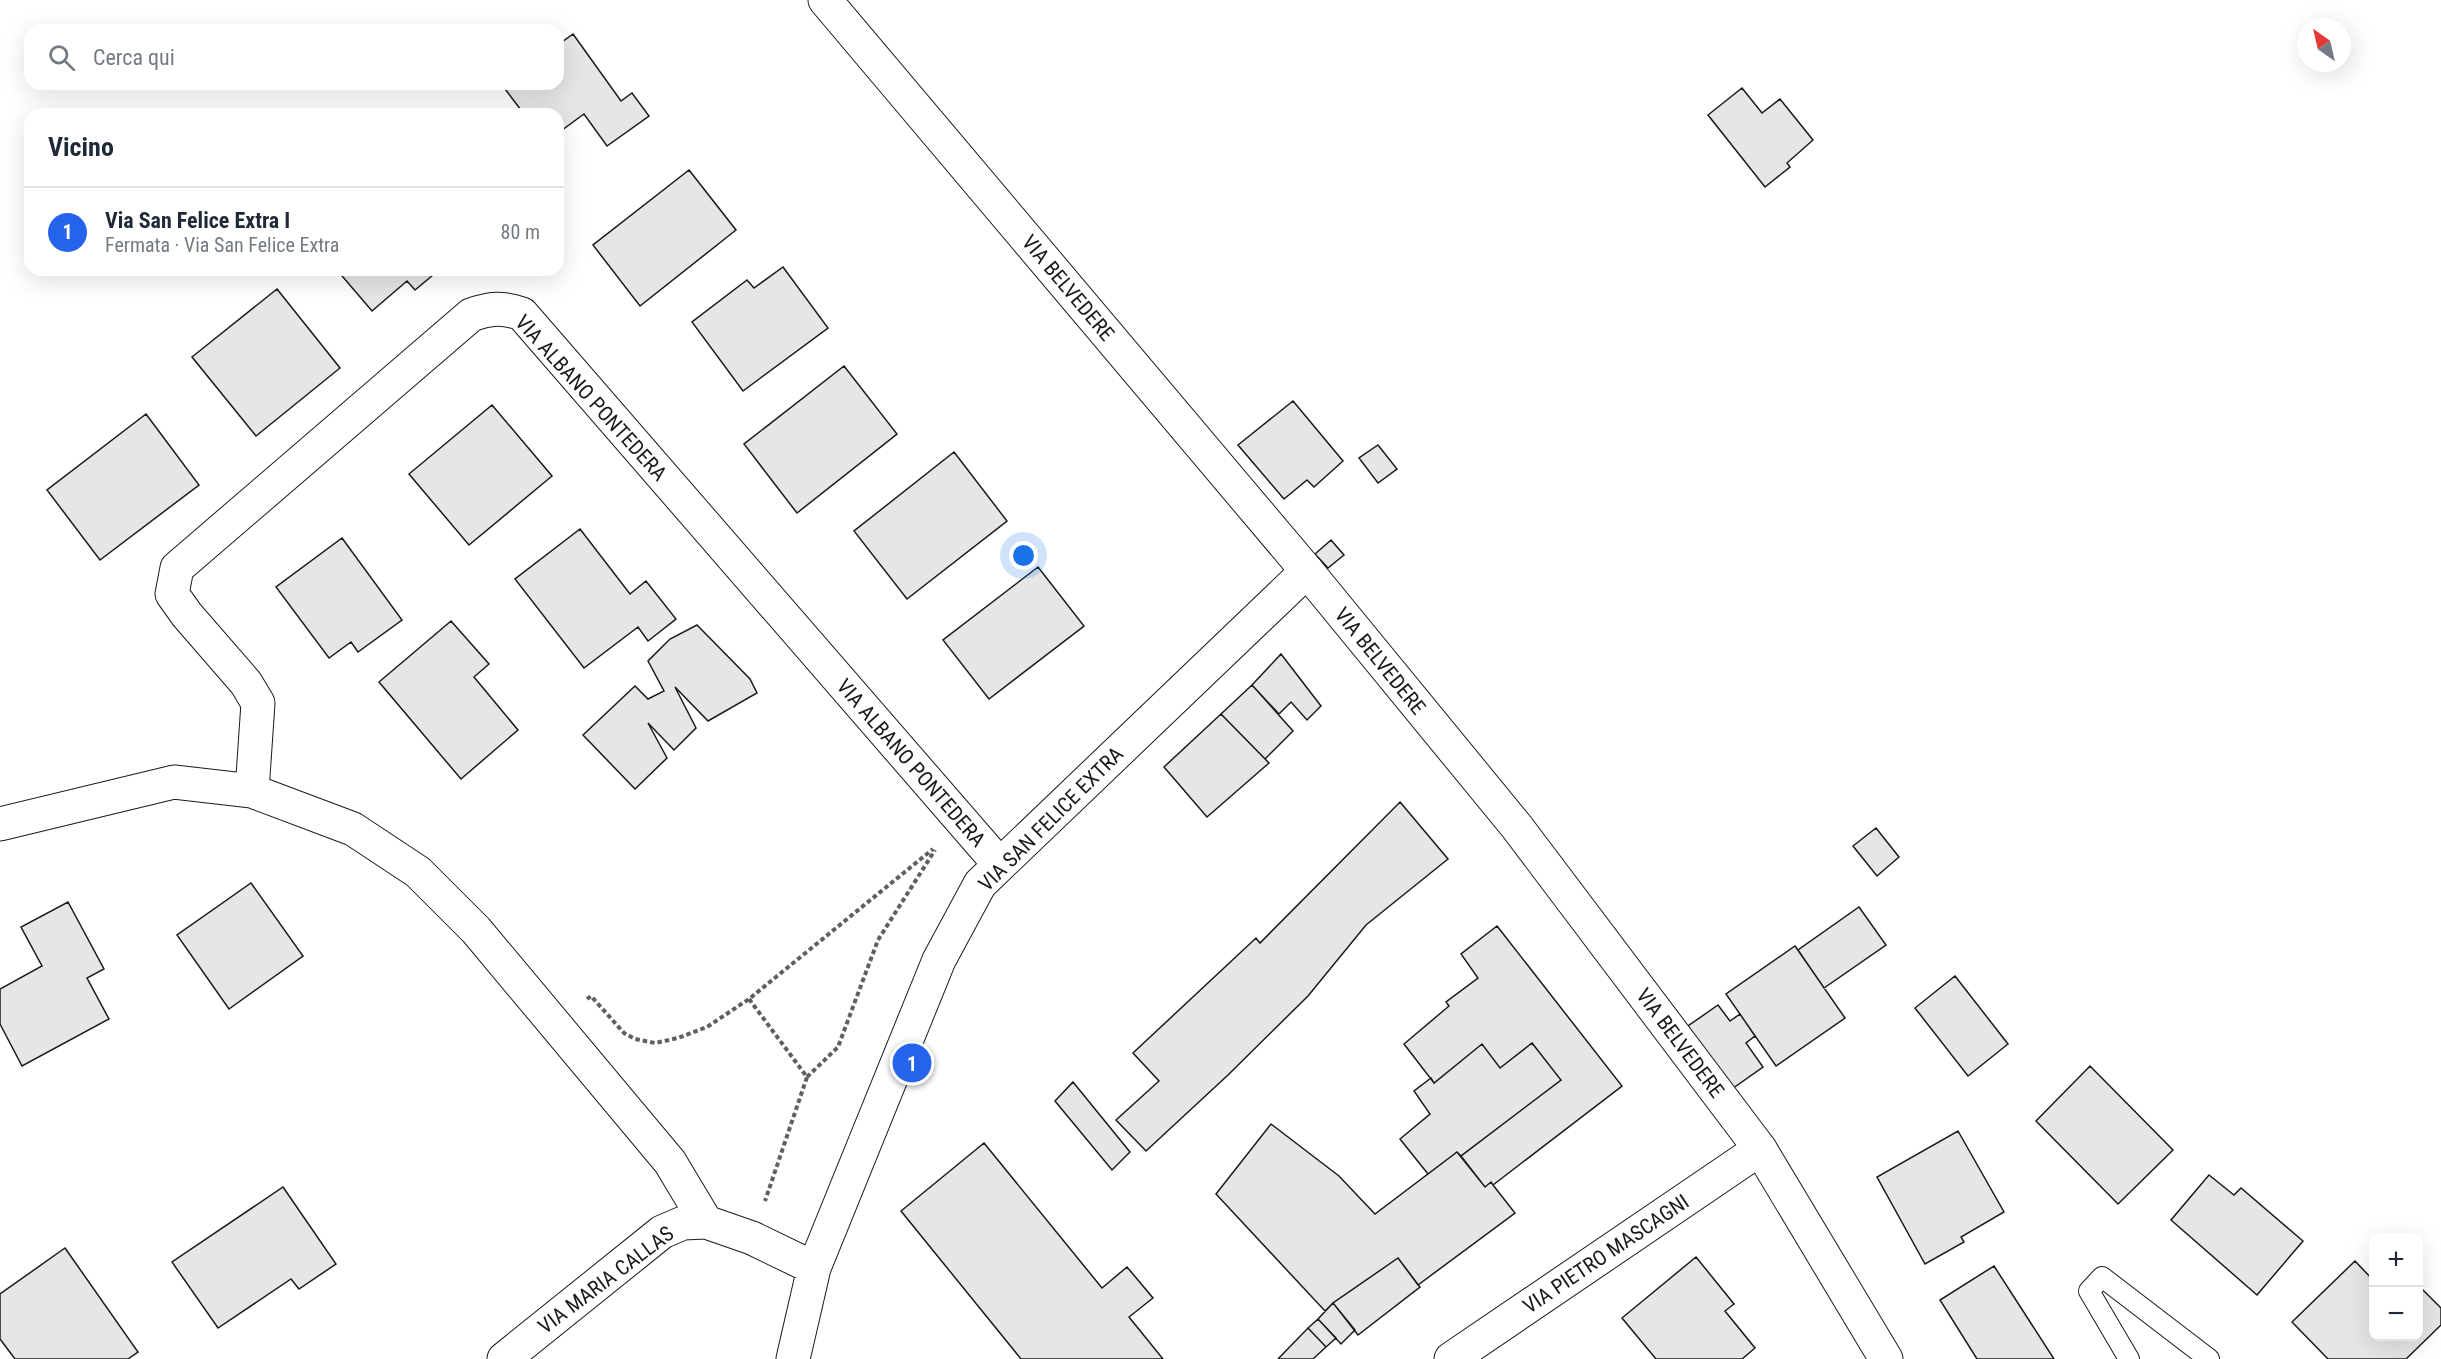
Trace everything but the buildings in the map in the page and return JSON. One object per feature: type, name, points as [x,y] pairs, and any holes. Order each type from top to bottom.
[{"type":"street","name":"VIA BELVEDERE","points":[[825,0],[1307,571],[1517,827],[1760,1149],[1886,1359]]},
{"type":"street","name":"VIA ALBANO PONTEDERA","points":[[252,791],[258,703],[246,683],[187,615],[172,594],[177,568],[471,315],[497,308],[509,309],[522,314],[1000,865]]},
{"type":"street","name":"VIA SAN FELICE EXTRA","points":[[793,1359],[814,1269],[939,960],[980,884],[1307,571]]},
{"type":"street","points":[[0,824],[174,782],[252,791],[353,829],[418,872],[476,930],[670,1162],[706,1222]]},
{"type":"street","name":"VIA PIETRO MASCAGNI","points":[[1451,1359],[1760,1149]]},
{"type":"street","name":"VIA MARIA CALLAS","points":[[504,1359],[662,1232],[683,1223],[706,1222],[752,1238],[814,1269]]},
{"type":"lane","points":[[2129,1359],[2088,1291],[2102,1277],[2209,1359]]},
{"type":"path","points":[[557,1026],[591,996],[624,1033],[635,1039],[655,1043],[678,1038],[706,1027],[749,999],[939,845],[878,940],[838,1047],[807,1077],[752,1238]]},
{"type":"path","points":[[749,999],[807,1077]]},
{"type":"place","name":"Via San Felice Extra I","points":[[912,1063]]}]
